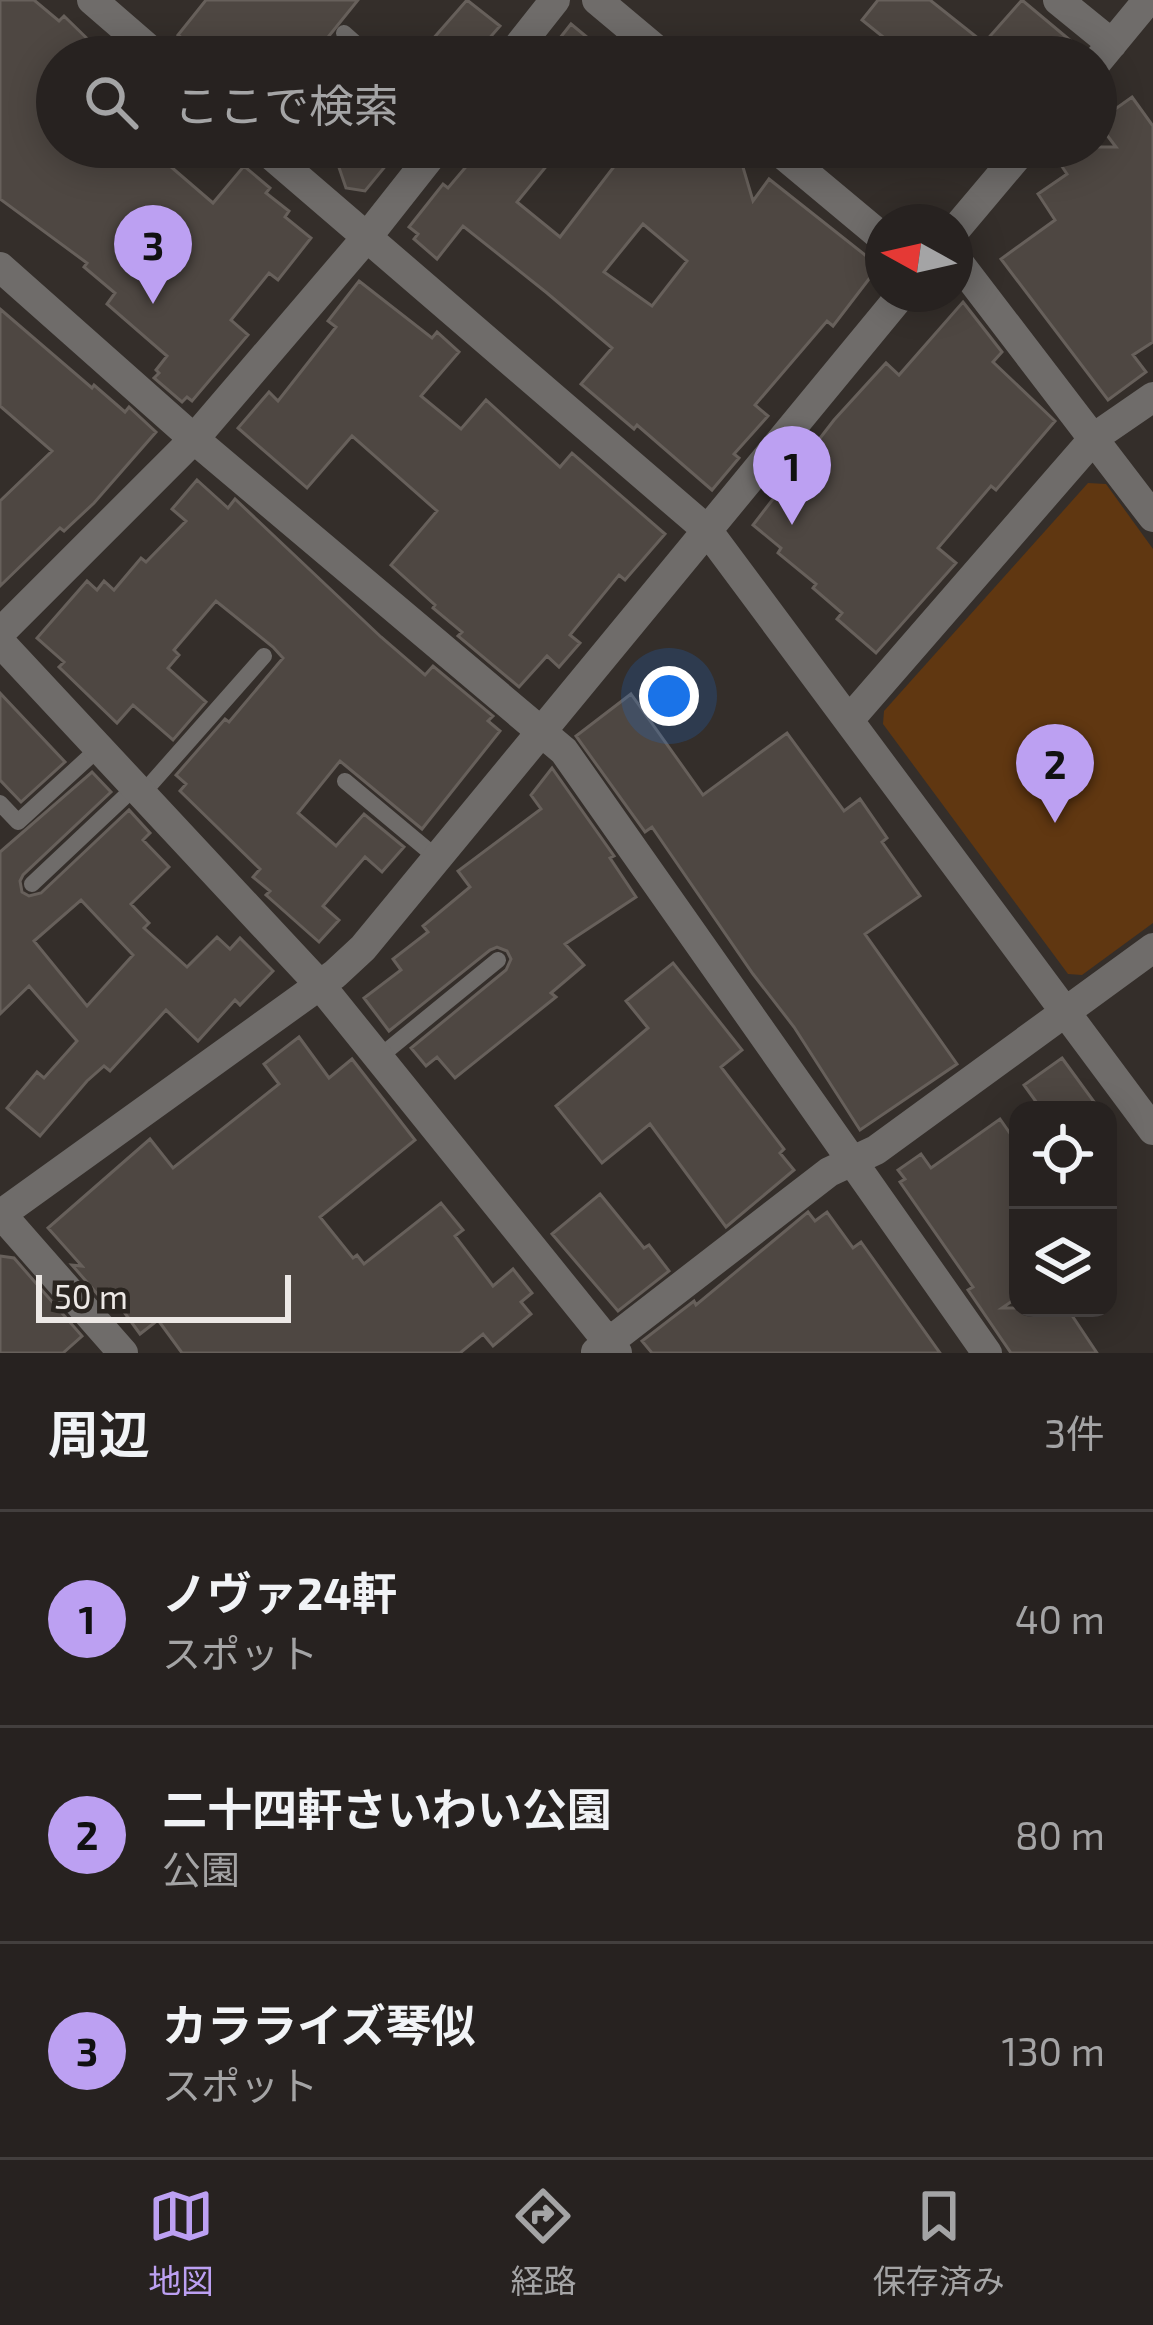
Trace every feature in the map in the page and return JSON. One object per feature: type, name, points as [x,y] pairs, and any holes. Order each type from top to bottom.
[{"type":"street","points":[[92,0],[134,36]]},
{"type":"street","points":[[527,36],[555,0]]},
{"type":"street","points":[[597,0],[640,36]]},
{"type":"street","points":[[1058,0],[1089,36]]},
{"type":"street","points":[[1117,37],[1148,0]]},
{"type":"street","points":[[286,168],[707,530],[1153,1130]]},
{"type":"street","points":[[0,633],[194,439],[422,168]]},
{"type":"street","points":[[799,168],[865,223]]},
{"type":"street","points":[[973,209],[1007,168]]},
{"type":"street","points":[[0,266],[194,439],[563,751],[987,1353]]},
{"type":"street","points":[[973,281],[1153,517]]},
{"type":"street","points":[[123,1353],[0,1214],[320,985],[363,948],[887,312]]},
{"type":"street","points":[[849,720],[1095,437],[1153,398]]},
{"type":"street","points":[[0,642],[320,985],[607,1349],[829,1172],[876,1150],[1153,948]]},
{"type":"lane","points":[[344,33],[347,36]]},
{"type":"lane","points":[[32,884],[139,791],[264,656]]},
{"type":"lane","points":[[0,803],[18,822],[98,748]]},
{"type":"lane","points":[[344,781],[436,857]]},
{"type":"lane","points":[[378,1058],[498,960]]},
{"type":"shaded area","points":[[1088,483],[1106,484],[1153,549],[1153,923],[1082,975],[1068,974],[883,724],[884,711]]},
{"type":"building","points":[[0,0],[34,0],[59,21],[64,16],[84,36],[36,36],[36,168],[172,168],[213,203],[246,168],[270,188],[266,193],[289,211],[285,217],[311,238],[278,280],[269,273],[231,320],[248,335],[192,401],[187,397],[182,402],[154,378],[167,356],[107,304],[115,293],[84,267],[87,263],[0,199]]},
{"type":"building","points":[[206,0],[358,0],[329,36],[178,35]]},
{"type":"building","points":[[467,0],[500,26],[491,36],[435,36]]},
{"type":"building","points":[[878,0],[930,0],[975,36],[882,36],[862,20]]},
{"type":"building","points":[[1022,0],[1065,36],[990,36]]},
{"type":"building","points":[[571,24],[586,36],[562,36]]},
{"type":"building","points":[[1132,97],[1153,126],[1153,342],[1133,355],[1146,372],[1108,400],[1001,259],[1055,220],[1038,194],[1067,174],[1063,168],[1117,168],[1117,108]]},
{"type":"building","points":[[339,168],[384,168],[365,191],[346,188]]},
{"type":"building","points":[[465,168],[545,168],[517,202],[560,237],[613,168],[743,168],[753,201],[769,179],[865,255],[865,284],[833,326],[827,321],[755,405],[768,416],[734,454],[739,458],[712,490],[581,384],[612,348],[547,293],[463,226],[437,259],[414,239],[418,234],[409,227],[443,184],[448,188]],"holes":[[[643,224],[687,261],[652,306],[604,272]]]},
{"type":"building","points":[[359,281],[432,338],[437,332],[459,352],[421,396],[461,429],[486,400],[560,467],[572,453],[665,534],[625,580],[619,575],[570,635],[580,643],[559,667],[547,656],[519,687],[458,636],[462,632],[391,565],[437,511],[352,436],[307,488],[238,428],[269,392],[278,401],[336,327],[328,321]]},
{"type":"building","points":[[0,309],[92,388],[94,385],[125,412],[129,407],[156,432],[94,503],[64,531],[60,528],[0,586],[0,501],[52,451],[0,406]]},
{"type":"building","points":[[954,312],[971,312],[1002,352],[993,362],[1055,421],[938,548],[956,563],[876,653],[837,619],[842,613],[753,525],[834,420],[886,363],[899,375]]},
{"type":"building","points":[[197,480],[228,508],[235,499],[381,637],[425,675],[433,666],[493,716],[488,721],[500,731],[422,829],[340,761],[298,813],[336,846],[364,814],[404,847],[382,872],[365,857],[323,906],[339,920],[319,942],[266,895],[270,891],[253,877],[260,869],[180,791],[186,784],[176,775],[283,658],[273,647],[216,601],[174,650],[179,655],[168,668],[206,702],[173,740],[133,705],[117,723],[59,667],[64,662],[37,638],[87,581],[97,590],[104,581],[114,590],[141,558],[146,562],[186,521],[172,509]]},
{"type":"building","points":[[0,693],[65,762],[21,802],[0,780]]},
{"type":"building","points":[[631,694],[703,795],[787,733],[844,811],[860,799],[887,838],[882,842],[920,896],[865,934],[957,1064],[860,1130],[794,1027],[652,827],[645,832],[576,736]]},
{"type":"building","points":[[552,768],[614,856],[610,858],[636,897],[565,944],[584,965],[551,993],[556,997],[455,1078],[437,1057],[426,1066],[411,1048],[506,970],[511,959],[507,951],[490,950],[389,1031],[364,998],[401,970],[393,959],[428,932],[423,926],[470,887],[458,871],[541,809],[531,795]]},
{"type":"building","points":[[92,772],[111,792],[23,875],[22,892],[29,896],[41,893],[129,810],[150,833],[143,840],[169,867],[131,904],[149,923],[144,928],[187,967],[217,937],[230,949],[240,938],[273,971],[240,1005],[235,1000],[198,1041],[166,1010],[110,1071],[104,1066],[87,1081],[40,1136],[7,1108],[37,1072],[44,1078],[77,1041],[29,986],[0,1014],[0,852]],"holes":[[[81,900],[133,955],[87,1006],[34,941]]]},
{"type":"building","points":[[673,963],[742,1050],[721,1067],[784,1149],[780,1153],[794,1170],[726,1227],[650,1124],[602,1163],[556,1106],[648,1028],[626,1001]]},
{"type":"building","points":[[299,1037],[329,1078],[352,1059],[415,1140],[320,1217],[353,1258],[357,1255],[364,1264],[441,1203],[463,1230],[455,1236],[493,1286],[513,1269],[532,1293],[521,1302],[531,1314],[493,1346],[483,1334],[460,1353],[182,1353],[158,1320],[140,1334],[119,1305],[112,1311],[72,1265],[82,1266],[48,1228],[150,1139],[173,1168],[279,1084],[264,1064]]},
{"type":"building","points":[[1062,1058],[1093,1101],[1036,1101],[1024,1085]]},
{"type":"building","points":[[1000,1119],[1009,1132],[1009,1303],[1002,1308],[1009,1308],[1009,1317],[1073,1317],[1097,1353],[1011,1353],[968,1290],[973,1287],[900,1182],[905,1179],[898,1170],[921,1154],[931,1168]]},
{"type":"building","points":[[600,1194],[669,1271],[618,1311],[552,1234]]},
{"type":"building","points":[[808,1212],[815,1221],[827,1212],[853,1248],[861,1242],[940,1353],[652,1353],[642,1341],[694,1301],[696,1305]]},
{"type":"building","points":[[0,1256],[14,1258],[82,1336],[63,1353],[0,1353]]},
{"type":"place","name":"カラライズ琴似","points":[[153,304]]},
{"type":"place","name":"ノヴァ24軒","points":[[792,525]]},
{"type":"place","name":"二十四軒さいわい公園","points":[[1055,823]]}]
